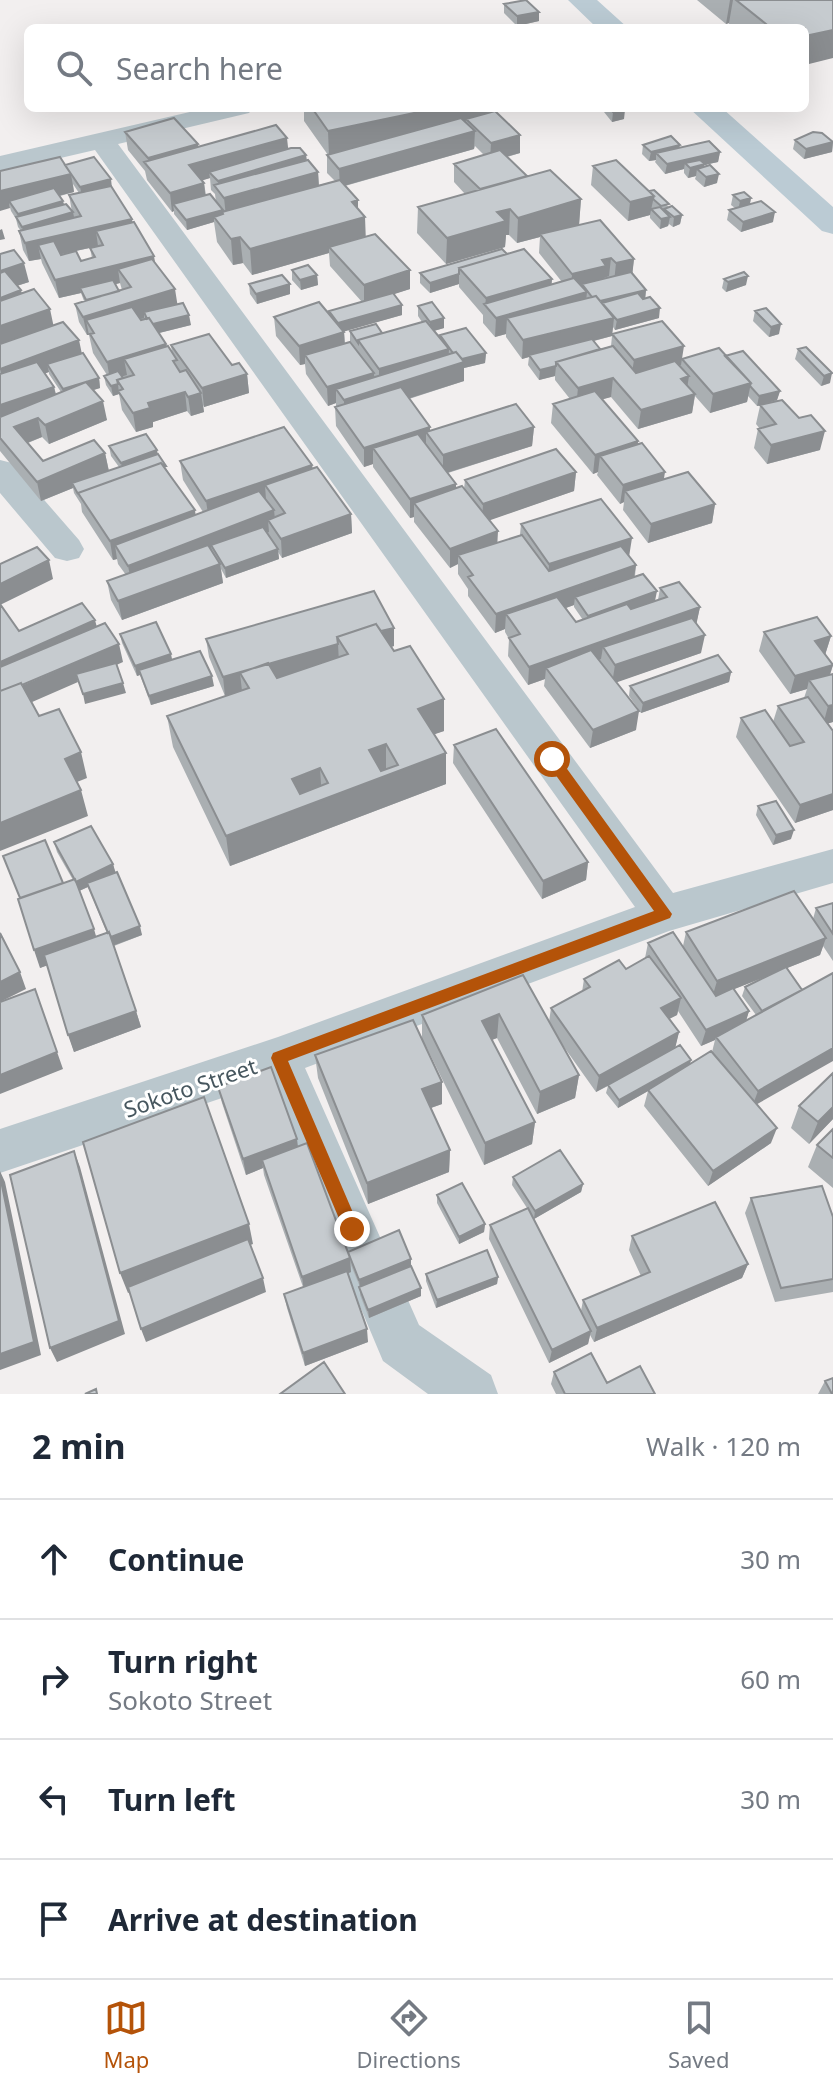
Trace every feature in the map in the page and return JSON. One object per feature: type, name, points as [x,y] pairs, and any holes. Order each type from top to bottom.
[{"type":"main road","points":[[581,0],[609,24]]},
{"type":"main road","points":[[708,112],[833,224]]},
{"type":"street","points":[[0,164],[223,112]]},
{"type":"street","points":[[102,141],[664,914]]},
{"type":"street","points":[[0,471],[67,549]]},
{"type":"street","name":"Sokoto Street","points":[[0,1151],[278,1058],[664,914],[833,866]]},
{"type":"street","points":[[278,1058],[401,1343],[472,1394]]},
{"type":"building","points":[[526,0],[539,12],[517,16],[504,4]]},
{"type":"building","points":[[736,0],[833,0],[833,30],[809,35],[809,24],[766,24]]},
{"type":"building","points":[[315,112],[419,112],[328,131]]},
{"type":"building","points":[[496,112],[520,135],[491,143],[466,119]]},
{"type":"building","points":[[174,118],[198,144],[148,158],[125,132]]},
{"type":"building","points":[[461,118],[475,131],[339,169],[327,155]]},
{"type":"building","points":[[276,125],[287,138],[189,165],[204,183],[170,193],[144,162]]},
{"type":"building","points":[[813,132],[822,133],[833,142],[806,149],[795,140]]},
{"type":"building","points":[[671,136],[680,145],[651,152],[643,145]]},
{"type":"building","points":[[709,141],[720,152],[667,164],[656,153]]},
{"type":"building","points":[[300,148],[306,155],[218,181],[209,172]]},
{"type":"building","points":[[500,150],[527,176],[480,189],[454,164]]},
{"type":"building","points":[[60,157],[71,174],[0,191],[0,171]]},
{"type":"building","points":[[94,157],[111,179],[80,187],[65,165]]},
{"type":"building","points":[[308,160],[318,172],[224,198],[214,185]]},
{"type":"building","points":[[616,160],[654,196],[630,202],[593,166]]},
{"type":"building","points":[[700,160],[705,164],[690,168],[685,163]]},
{"type":"building","points":[[710,165],[719,174],[706,177],[697,169]]},
{"type":"building","points":[[550,170],[581,199],[518,218],[510,209],[497,212],[506,221],[447,238],[418,207]]},
{"type":"building","points":[[340,180],[358,200],[352,202],[365,217],[250,249],[240,237],[231,239],[214,217],[222,212]]},
{"type":"building","points":[[111,186],[132,219],[25,243],[19,231],[81,216],[69,195]]},
{"type":"building","points":[[54,188],[63,201],[18,214],[9,201]]},
{"type":"building","points":[[654,190],[669,204],[661,206],[653,199],[649,191]]},
{"type":"building","points":[[744,192],[751,198],[740,201],[733,195]]},
{"type":"building","points":[[210,194],[223,210],[186,220],[173,204]]},
{"type":"building","points":[[761,201],[775,212],[743,222],[729,210]]},
{"type":"building","points":[[66,204],[73,212],[22,227],[16,217]]},
{"type":"building","points":[[672,206],[682,215],[674,217],[664,209]]},
{"type":"building","points":[[660,207],[670,217],[661,219],[651,209]]},
{"type":"building","points":[[600,220],[634,259],[616,263],[611,258],[602,260],[606,266],[572,274],[540,234]]},
{"type":"building","points":[[134,222],[154,256],[55,280],[38,245],[54,241],[61,255],[76,251],[81,261],[95,257],[90,248],[103,245],[96,231]]},
{"type":"building","points":[[375,234],[410,270],[364,285],[329,247]]},
{"type":"building","points":[[502,249],[507,254],[459,268],[459,274],[430,283],[420,273]]},
{"type":"building","points":[[524,249],[552,279],[486,298],[459,268]]},
{"type":"building","points":[[14,250],[24,263],[0,271],[0,254]]},
{"type":"building","points":[[152,259],[175,289],[83,317],[75,304],[131,287],[118,269]]},
{"type":"building","points":[[308,265],[317,275],[300,280],[292,270]]},
{"type":"building","points":[[5,271],[21,290],[0,298],[0,273]]},
{"type":"building","points":[[631,272],[646,290],[600,301],[596,296],[592,297],[582,284]]},
{"type":"building","points":[[744,272],[748,276],[728,282],[724,279]]},
{"type":"building","points":[[282,275],[290,284],[256,294],[249,284]]},
{"type":"building","points":[[574,278],[587,292],[496,318],[484,304]]},
{"type":"building","points":[[113,280],[119,291],[86,300],[80,288]]},
{"type":"building","points":[[34,289],[50,309],[0,326],[0,301]]},
{"type":"building","points":[[393,293],[402,305],[338,323],[329,311]]},
{"type":"building","points":[[638,293],[643,299],[650,297],[660,308],[617,320],[602,303]]},
{"type":"building","points":[[596,296],[614,318],[523,340],[507,318]]},
{"type":"building","points":[[319,302],[344,332],[299,346],[274,317]]},
{"type":"building","points":[[432,302],[444,318],[430,322],[418,306]]},
{"type":"building","points":[[183,303],[189,315],[153,324],[144,312]]},
{"type":"building","points":[[132,307],[141,320],[149,318],[166,344],[107,362],[90,334],[94,333],[86,320]]},
{"type":"building","points":[[766,308],[781,324],[771,327],[755,311]]},
{"type":"building","points":[[426,321],[449,349],[379,369],[358,340]]},
{"type":"building","points":[[662,321],[684,346],[634,360],[612,334]]},
{"type":"building","points":[[63,322],[79,340],[0,369],[0,344]]},
{"type":"building","points":[[376,324],[382,333],[358,340],[358,343],[350,331]]},
{"type":"building","points":[[466,328],[486,353],[462,359],[456,352],[453,353],[440,335]]},
{"type":"building","points":[[209,334],[232,365],[239,363],[247,374],[202,388],[171,345]]},
{"type":"building","points":[[592,339],[600,349],[556,362],[556,366],[540,370],[529,355]]},
{"type":"building","points":[[350,342],[374,373],[327,387],[305,355]]},
{"type":"building","points":[[168,346],[180,372],[186,370],[201,393],[188,397],[185,392],[148,403],[150,408],[133,413],[118,391],[123,389],[117,380],[134,375],[124,359]]},
{"type":"building","points":[[613,346],[636,373],[675,361],[689,376],[681,379],[695,394],[641,410],[613,378],[578,388],[556,362]]},
{"type":"building","points":[[806,347],[832,373],[824,376],[798,349]]},
{"type":"building","points":[[719,348],[751,383],[713,394],[682,359]]},
{"type":"building","points":[[743,351],[780,391],[759,396],[725,356]]},
{"type":"building","points":[[456,352],[464,362],[344,400],[336,389]]},
{"type":"building","points":[[83,353],[99,378],[63,389],[47,364]]},
{"type":"building","points":[[37,362],[54,387],[0,405],[0,374]]},
{"type":"building","points":[[118,371],[123,378],[111,386],[104,376]]},
{"type":"building","points":[[86,382],[103,401],[45,425],[38,418],[14,427],[43,461],[94,440],[105,453],[37,482],[0,438],[0,417]]},
{"type":"building","points":[[401,387],[430,427],[364,448],[335,407]]},
{"type":"building","points":[[595,391],[638,441],[595,455],[553,404]]},
{"type":"building","points":[[782,400],[799,418],[811,415],[825,431],[771,445],[758,429],[776,424],[760,405]]},
{"type":"building","points":[[516,404],[534,427],[443,455],[426,432]]},
{"type":"building","points":[[284,427],[312,465],[206,501],[180,461]]},
{"type":"building","points":[[146,434],[157,450],[121,463],[109,446]]},
{"type":"building","points":[[418,434],[456,484],[410,499],[373,448]]},
{"type":"building","points":[[642,443],[665,472],[623,485],[600,456]]},
{"type":"building","points":[[556,449],[576,472],[483,504],[465,480]]},
{"type":"building","points":[[158,454],[166,466],[161,463],[78,494],[72,483]]},
{"type":"building","points":[[161,463],[195,510],[110,541],[78,493]]},
{"type":"building","points":[[317,467],[351,514],[281,539],[268,520],[285,513],[265,485]]},
{"type":"building","points":[[688,472],[715,504],[651,524],[625,491]]},
{"type":"building","points":[[462,486],[498,531],[450,549],[414,503]]},
{"type":"building","points":[[259,491],[274,510],[128,566],[115,545]]},
{"type":"building","points":[[601,499],[632,538],[549,564],[521,524]]},
{"type":"building","points":[[263,527],[278,549],[225,568],[211,545]]},
{"type":"building","points":[[522,535],[549,571],[621,546],[636,565],[496,614],[468,577],[473,575],[458,555]]},
{"type":"building","points":[[208,545],[220,564],[118,601],[107,581]]},
{"type":"building","points":[[37,547],[49,560],[0,584],[0,564]]},
{"type":"building","points":[[643,574],[657,591],[588,616],[575,597]]},
{"type":"building","points":[[679,582],[700,607],[529,667],[509,638],[520,634],[506,614],[557,597],[576,622],[627,604],[631,609],[667,597],[660,588]]},
{"type":"building","points":[[374,591],[394,628],[381,631],[376,624],[337,637],[338,644],[223,677],[206,639]]},
{"type":"building","points":[[82,603],[95,620],[0,662],[0,604],[19,631]]},
{"type":"building","points":[[817,617],[831,636],[815,641],[833,665],[795,676],[764,632]]},
{"type":"building","points":[[692,618],[705,635],[615,665],[603,647]]},
{"type":"building","points":[[156,622],[171,654],[135,666],[120,634]]},
{"type":"building","points":[[105,623],[119,644],[22,685],[0,691],[0,667]]},
{"type":"building","points":[[376,624],[394,651],[410,646],[444,699],[418,709],[446,753],[226,836],[167,716],[249,688],[240,673],[268,663],[277,678],[348,654],[337,637]],"holes":[[[386,744],[398,765],[381,771],[369,750]],[[320,768],[328,783],[300,794],[292,779]]]},
{"type":"building","points":[[591,650],[639,711],[593,730],[546,668]]},
{"type":"building","points":[[200,651],[212,676],[149,696],[139,670]]},
{"type":"building","points":[[718,655],[731,672],[643,703],[630,686]]},
{"type":"building","points":[[116,663],[123,683],[83,694],[76,674]]},
{"type":"building","points":[[833,674],[833,705],[828,706],[809,680]]},
{"type":"building","points":[[21,683],[39,716],[59,709],[81,752],[65,759],[81,790],[0,823],[0,691]]},
{"type":"building","points":[[808,697],[833,731],[833,794],[800,805],[741,718],[765,710],[790,746],[804,742],[778,706]]},
{"type":"building","points":[[496,729],[588,862],[543,881],[454,745]]},
{"type":"building","points":[[776,801],[794,830],[776,835],[758,806]]},
{"type":"building","points":[[91,826],[113,864],[76,882],[54,842]]},
{"type":"building","points":[[45,840],[63,883],[20,898],[3,856]]},
{"type":"building","points":[[117,872],[140,926],[111,937],[87,883]]},
{"type":"building","points":[[75,879],[94,929],[34,950],[18,899]]},
{"type":"building","points":[[794,891],[826,938],[717,981],[686,932]]},
{"type":"building","points":[[833,903],[833,934],[816,908]]},
{"type":"building","points":[[109,932],[136,1011],[68,1035],[44,955]]},
{"type":"building","points":[[673,932],[716,996],[733,988],[749,1011],[706,1030],[648,943]]},
{"type":"building","points":[[0,933],[20,972],[0,982]]},
{"type":"building","points":[[649,956],[681,998],[661,1008],[679,1032],[599,1076],[551,1008],[590,987],[584,979],[619,960],[626,969]]},
{"type":"building","points":[[786,967],[802,990],[762,1011],[745,987]]},
{"type":"building","points":[[833,973],[833,1048],[758,1091],[716,1037]]},
{"type":"building","points":[[523,975],[579,1075],[540,1092],[499,1014],[482,1021],[535,1122],[485,1143],[422,1015]]},
{"type":"building","points":[[35,989],[57,1052],[0,1075],[0,1002]]},
{"type":"building","points":[[413,1020],[442,1082],[422,1089],[450,1150],[367,1183],[315,1055]]},
{"type":"building","points":[[680,1045],[691,1060],[619,1100],[608,1085]]},
{"type":"building","points":[[711,1051],[777,1128],[713,1171],[648,1090]]},
{"type":"building","points":[[271,1067],[297,1139],[243,1159],[218,1087]]},
{"type":"building","points":[[833,1073],[833,1107],[818,1122],[799,1106]]},
{"type":"building","points":[[204,1097],[249,1224],[120,1273],[83,1142]]},
{"type":"building","points":[[833,1129],[833,1158],[817,1145]]},
{"type":"building","points":[[307,1143],[350,1258],[302,1277],[262,1160]]},
{"type":"building","points":[[560,1150],[583,1184],[535,1211],[513,1177]]},
{"type":"building","points":[[74,1151],[119,1321],[50,1348],[10,1175]]},
{"type":"building","points":[[0,1176],[34,1342],[0,1354]]},
{"type":"building","points":[[462,1183],[485,1224],[459,1237],[437,1195]]},
{"type":"building","points":[[822,1186],[833,1217],[833,1279],[781,1288],[751,1198]]},
{"type":"building","points":[[715,1202],[748,1264],[597,1328],[583,1300],[650,1272],[632,1236]]},
{"type":"building","points":[[528,1208],[591,1331],[552,1350],[490,1225]]},
{"type":"building","points":[[399,1230],[411,1259],[359,1280],[348,1252]]},
{"type":"building","points":[[248,1239],[263,1278],[141,1329],[128,1287]]},
{"type":"building","points":[[487,1250],[498,1277],[437,1300],[426,1274]]},
{"type":"building","points":[[411,1266],[421,1288],[368,1310],[359,1287]]},
{"type":"building","points":[[347,1271],[367,1329],[303,1353],[284,1294]]},
{"type":"building","points":[[591,1353],[607,1383],[640,1366],[655,1394],[565,1394],[554,1372]]},
{"type":"building","points":[[324,1362],[345,1394],[280,1394]]},
{"type":"building","points":[[833,1378],[833,1394],[832,1394],[825,1381]]},
{"type":"route","points":[[352,1229],[278,1058],[664,914],[552,759]]}]
